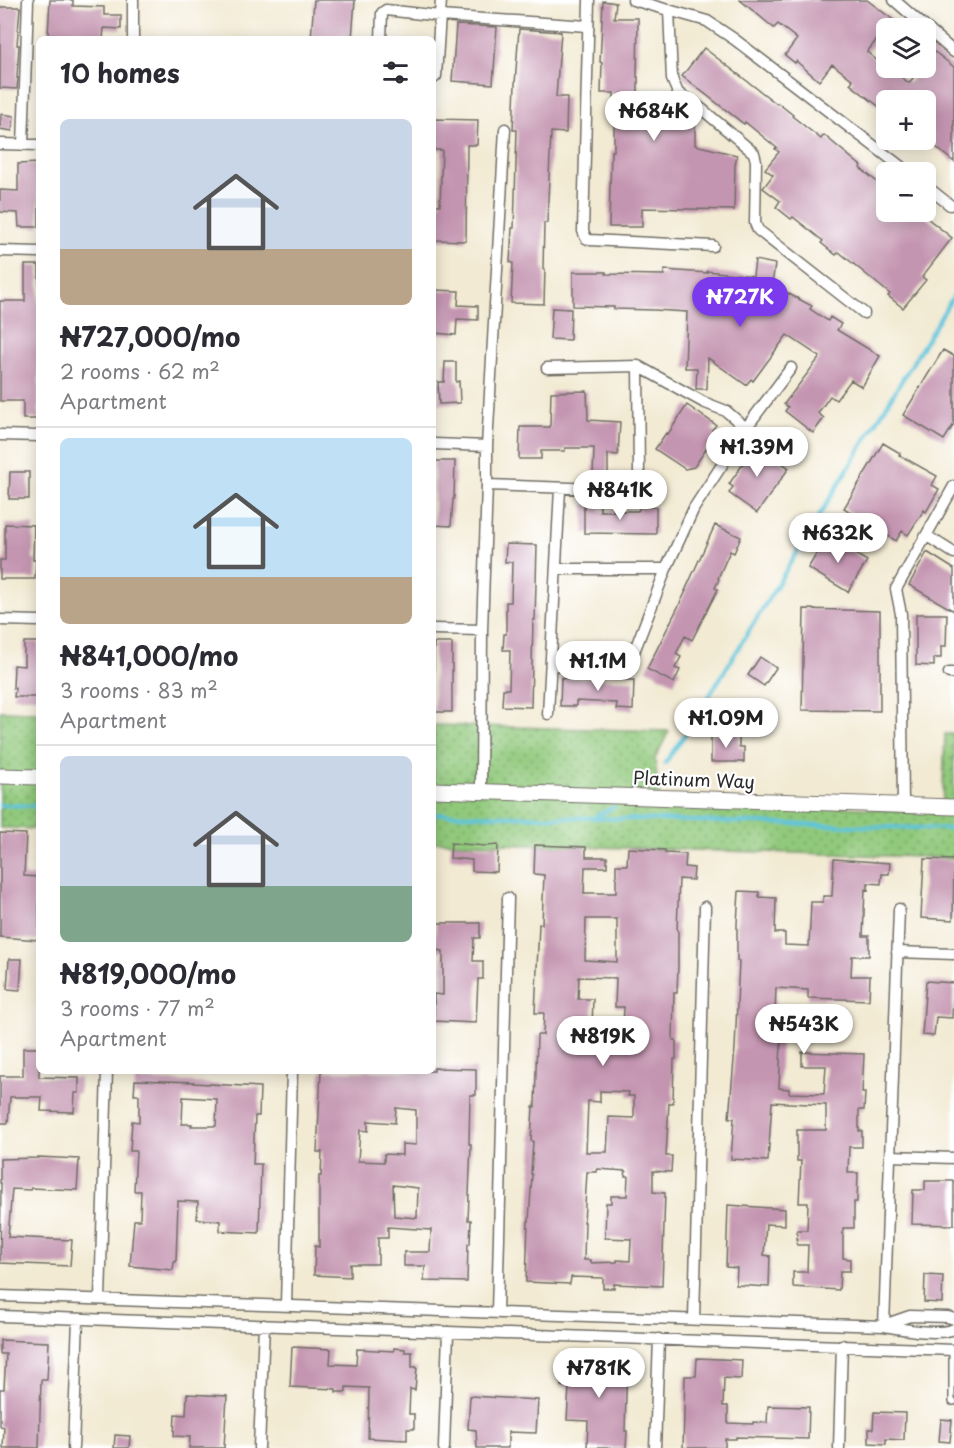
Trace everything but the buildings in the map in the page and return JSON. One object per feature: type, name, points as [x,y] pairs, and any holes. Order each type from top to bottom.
[{"type":"street","points":[[23,145],[28,0]]},
{"type":"street","points":[[133,0],[133,36]]},
{"type":"street","points":[[436,75],[441,0]]},
{"type":"street","points":[[589,0],[583,231],[586,238],[713,246]]},
{"type":"street","points":[[633,0],[708,21],[895,162]]},
{"type":"street","points":[[895,0],[954,52]]},
{"type":"street","points":[[381,36],[382,13],[386,10],[588,26]]},
{"type":"street","points":[[669,10],[672,79],[678,93],[703,110],[754,153],[756,161],[754,223],[758,230],[864,313]]},
{"type":"street","points":[[481,791],[487,446],[505,129]]},
{"type":"street","points":[[0,144],[36,145]]},
{"type":"street","points":[[936,194],[950,205]]},
{"type":"street","points":[[0,250],[36,252]]},
{"type":"street","points":[[487,485],[625,490],[636,486],[639,476],[638,366]]},
{"type":"street","points":[[547,368],[638,366],[703,402],[726,411],[746,428]]},
{"type":"street","points":[[551,665],[612,667],[623,665],[632,657],[666,569],[694,508],[746,428],[791,368]]},
{"type":"street","points":[[0,435],[36,436]]},
{"type":"street","points":[[436,444],[487,446]]},
{"type":"street","points":[[903,805],[901,614],[897,589],[954,486]]},
{"type":"street","points":[[548,714],[560,489]]},
{"type":"street","points":[[927,536],[954,553]]},
{"type":"street","points":[[556,569],[666,569]]},
{"type":"street","points":[[0,620],[36,621]]},
{"type":"street","points":[[436,629],[482,630]]},
{"type":"street","points":[[0,776],[36,777]]},
{"type":"street","name":"Platinum Way","points":[[436,790],[954,807]]},
{"type":"street","points":[[497,1312],[508,898]]},
{"type":"street","points":[[693,1319],[705,907]]},
{"type":"street","points":[[884,1326],[899,909]]},
{"type":"street","points":[[897,952],[954,954]]},
{"type":"street","points":[[100,1299],[106,1074]]},
{"type":"street","points":[[286,1305],[292,1074]]},
{"type":"street","points":[[890,1156],[954,1158]]},
{"type":"street","points":[[0,1296],[884,1326],[909,1331],[948,1332],[954,1329]]},
{"type":"street","points":[[0,1316],[953,1350]]},
{"type":"street","points":[[884,1326],[910,1316],[954,1319]]},
{"type":"street","points":[[73,1448],[78,1319]]},
{"type":"street","points":[[259,1448],[264,1325]]},
{"type":"street","points":[[444,1448],[448,1332]]},
{"type":"street","points":[[655,1448],[659,1339]]},
{"type":"street","points":[[839,1448],[842,1346]]},
{"type":"lane","points":[[953,1350],[952,1402],[954,1402]]},
{"type":"green space","points":[[0,711],[36,712],[36,829],[0,828]]},
{"type":"green space","points":[[436,725],[669,731],[655,759],[660,806],[790,804],[942,813],[945,734],[954,734],[954,858],[436,842]]},
{"type":"waterway","points":[[665,763],[691,726],[954,295]]},
{"type":"waterway","points":[[0,805],[36,806]]},
{"type":"waterway","points":[[596,816],[614,807]]},
{"type":"waterway","points":[[436,814],[954,829]]}]
